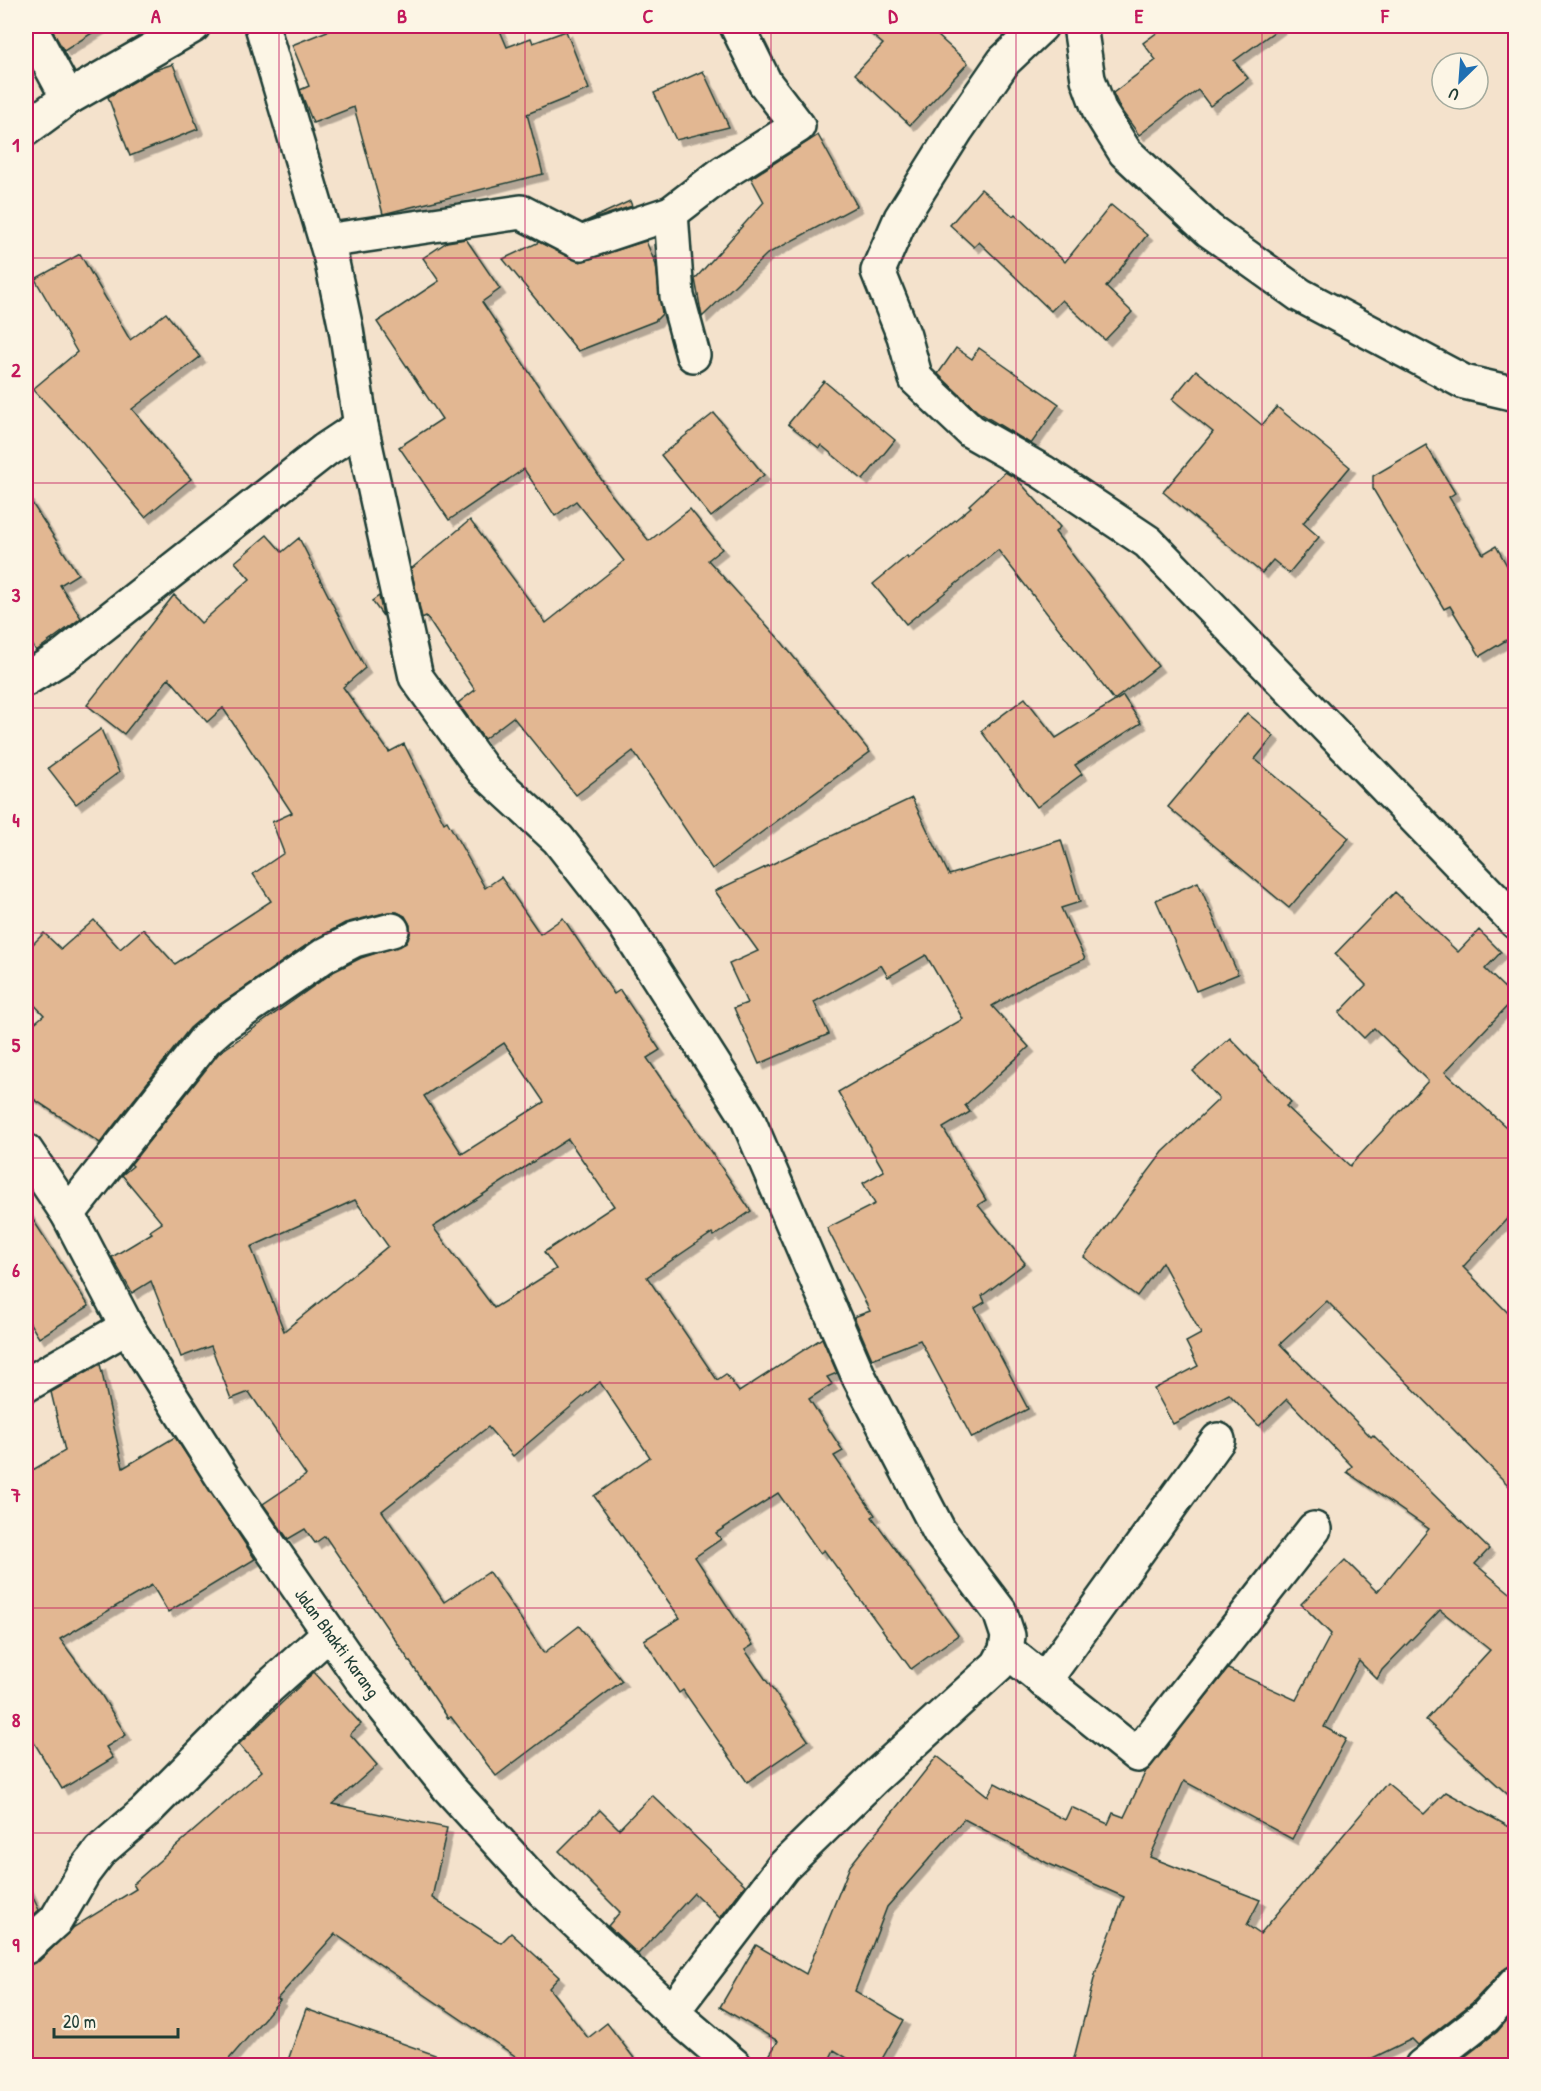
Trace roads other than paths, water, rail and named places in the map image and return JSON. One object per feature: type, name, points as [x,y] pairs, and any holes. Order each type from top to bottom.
[{"type":"street","points":[[29,26],[68,98]]},
{"type":"street","points":[[26,129],[68,98],[192,26]]},
{"type":"street","points":[[262,26],[326,241],[346,329],[361,426],[416,677],[483,770],[558,838],[623,922],[746,1115],[859,1377],[939,1531],[1000,1612],[1008,1636],[1006,1650],[998,1665],[883,1769],[783,1867],[672,2012]]},
{"type":"street","points":[[326,241],[521,212],[581,243],[671,213],[723,173],[798,126],[765,83],[737,26]]},
{"type":"street","points":[[1041,26],[1004,61],[957,129],[901,218],[878,271],[904,336],[916,379],[971,431],[1043,471],[1148,542],[1515,922]]},
{"type":"street","points":[[1080,26],[1088,79],[1100,112],[1125,152],[1209,230],[1310,300],[1464,382],[1515,394]]},
{"type":"street","points":[[671,213],[677,296],[693,355]]},
{"type":"street","points":[[26,680],[62,657],[325,450],[361,426]]},
{"type":"street","points":[[68,1214],[205,1040],[221,1026],[325,955],[354,940],[392,930]]},
{"type":"street","name":"Jalan Bhakti Karang","points":[[26,1151],[68,1214],[127,1327],[226,1483],[328,1634],[449,1788],[543,1891],[672,2012],[735,2066]]},
{"type":"street","points":[[26,1385],[127,1327]]},
{"type":"street","points":[[1044,1681],[1218,1440]]},
{"type":"street","points":[[1006,1650],[1137,1755],[1314,1529]]},
{"type":"street","points":[[26,1947],[56,1920],[84,1872],[100,1851],[145,1812],[268,1688],[328,1634]]},
{"type":"street","points":[[1422,2066],[1485,2017],[1515,1983]]}]
